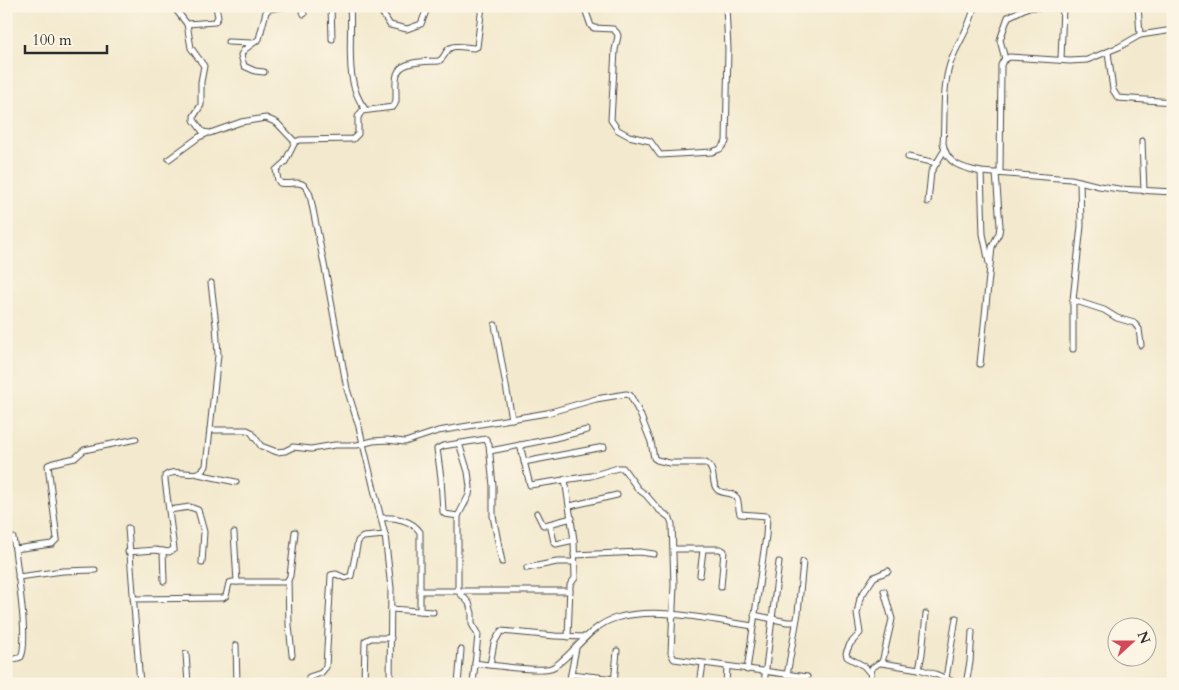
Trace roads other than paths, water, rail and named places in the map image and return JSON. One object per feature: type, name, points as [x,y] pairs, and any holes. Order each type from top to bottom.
[{"type":"street","points":[[173,6],[187,24],[191,48],[204,66],[201,104],[194,116],[206,134]]},
{"type":"street","points":[[187,24],[215,22],[218,17],[216,6]]},
{"type":"street","points":[[264,72],[249,70],[244,66],[241,55],[244,50],[256,43],[261,35],[266,12],[288,6]]},
{"type":"street","points":[[301,6],[304,14]]},
{"type":"street","points":[[331,6],[332,39]]},
{"type":"street","points":[[350,6],[351,68],[357,96],[365,109]]},
{"type":"street","points":[[381,6],[383,14],[390,25],[407,29],[421,24],[428,6]]},
{"type":"street","points":[[390,684],[391,588],[382,518],[364,443],[347,389],[310,194],[305,185],[301,183],[280,183],[276,170],[286,162],[295,142],[300,140],[353,139],[356,137],[358,134],[359,113],[365,109],[389,108],[396,104],[396,74],[402,67],[408,64],[439,61],[454,46],[477,47],[482,6]]},
{"type":"street","points":[[584,6],[591,26],[618,32],[615,50],[611,120],[618,130],[629,136],[650,141],[660,155],[712,152],[720,149],[726,142],[728,49],[726,6]]},
{"type":"street","points":[[974,6],[970,22],[958,42],[949,68],[946,84],[943,143],[944,152],[949,159],[968,169],[981,172],[1053,177],[1099,186],[1173,192]]},
{"type":"street","points":[[1138,6],[1140,35]]},
{"type":"street","points":[[980,364],[989,265],[992,247],[999,233],[1000,226],[998,173],[1001,65],[1005,59],[1000,40],[1008,17],[1028,7],[1063,7],[1061,60]]},
{"type":"street","points":[[6,20],[6,32]]},
{"type":"street","points":[[1005,59],[1024,57],[1087,60],[1108,52],[1140,35],[1173,30]]},
{"type":"street","points":[[228,42],[256,43]]},
{"type":"street","points":[[1108,52],[1113,90],[1118,98],[1173,102]]},
{"type":"street","points":[[169,159],[206,134],[241,122],[266,118],[277,124],[295,142]]},
{"type":"street","points":[[1142,141],[1144,191]]},
{"type":"street","points":[[928,202],[931,172],[944,152]]},
{"type":"street","points":[[908,157],[937,163]]},
{"type":"street","points":[[981,172],[984,246],[989,265]]},
{"type":"street","points":[[1074,349],[1073,300],[1080,248],[1080,182]]},
{"type":"street","points":[[198,474],[206,466],[218,355],[210,283]]},
{"type":"street","points":[[1073,300],[1104,310],[1117,318],[1134,323],[1139,329],[1141,346]]},
{"type":"street","points":[[495,325],[512,419]]},
{"type":"street","points":[[210,430],[247,430],[251,432],[261,446],[277,452],[293,448],[311,449],[387,440],[405,442],[438,431],[547,413],[596,399],[630,395],[651,442],[654,458],[669,463],[706,463],[712,469],[717,489],[734,494],[740,514],[766,516],[766,536],[747,670]]},
{"type":"street","points":[[490,451],[587,430]]},
{"type":"street","points":[[15,549],[52,544],[56,541],[52,488],[48,468],[50,464],[72,459],[84,450],[136,439]]},
{"type":"street","points":[[458,516],[443,512],[437,452],[440,446],[486,439],[490,451],[493,516],[502,562]]},
{"type":"street","points":[[459,443],[468,472],[470,487],[458,516],[458,591],[469,603],[472,612],[472,624],[478,635],[473,684]]},
{"type":"street","points":[[520,445],[530,485],[591,476],[623,468],[638,488],[658,509],[670,518],[674,531],[671,657],[676,660],[703,664],[807,677]]},
{"type":"street","points":[[524,462],[604,446]]},
{"type":"street","points":[[128,552],[172,551],[174,546],[165,480],[166,476],[172,472],[198,474],[236,482]]},
{"type":"street","points":[[565,480],[572,518],[575,578],[570,585],[568,637]]},
{"type":"street","points":[[570,506],[617,495]]},
{"type":"street","points":[[169,510],[190,507],[198,510],[204,532],[202,563]]},
{"type":"street","points":[[537,513],[543,524],[572,518]]},
{"type":"street","points":[[382,518],[389,517],[403,520],[412,524],[420,532],[420,611]]},
{"type":"street","points":[[550,524],[552,538],[556,544],[574,540]]},
{"type":"street","points":[[128,528],[128,552],[140,684]]},
{"type":"street","points":[[292,655],[288,625],[288,580],[295,532]]},
{"type":"street","points":[[234,533],[237,582]]},
{"type":"street","points":[[307,684],[309,677],[321,673],[326,667],[331,574],[345,578],[351,576],[358,541],[363,537],[385,535]]},
{"type":"street","points":[[6,536],[12,538],[15,549],[22,613],[23,650],[18,658],[6,662]]},
{"type":"street","points":[[674,549],[720,549],[724,551],[721,587]]},
{"type":"street","points":[[700,575],[703,550]]},
{"type":"street","points":[[163,551],[164,581]]},
{"type":"street","points":[[574,555],[640,552],[654,554]]},
{"type":"street","points":[[526,568],[557,562],[574,562]]},
{"type":"street","points":[[764,684],[780,562]]},
{"type":"street","points":[[787,675],[803,562]]},
{"type":"street","points":[[18,577],[63,571],[95,570]]},
{"type":"street","points":[[870,673],[864,666],[847,657],[846,653],[850,644],[860,633],[858,606],[865,588],[874,577],[888,570]]},
{"type":"street","points":[[133,599],[223,598],[226,596],[229,583],[288,580]]},
{"type":"street","points":[[420,591],[570,591]]},
{"type":"street","points":[[882,663],[892,619],[884,591]]},
{"type":"street","points":[[391,609],[433,612]]},
{"type":"street","points":[[919,670],[926,614]]},
{"type":"street","points":[[475,663],[546,669],[553,667],[604,623],[626,615],[673,615],[752,626]]},
{"type":"street","points":[[754,615],[796,622]]},
{"type":"street","points":[[946,678],[956,618]]},
{"type":"street","points":[[490,665],[494,643],[501,631],[586,637]]},
{"type":"street","points":[[966,684],[972,632]]},
{"type":"street","points":[[364,684],[365,641],[371,638],[391,638]]},
{"type":"street","points":[[236,645],[237,684]]},
{"type":"street","points":[[570,684],[576,648]]},
{"type":"street","points":[[458,684],[461,650]]},
{"type":"street","points":[[571,674],[614,681],[617,651]]},
{"type":"street","points":[[186,654],[188,684]]},
{"type":"street","points":[[869,684],[870,673],[875,665],[882,663],[919,670],[959,684]]},
{"type":"street","points":[[700,684],[703,664]]},
{"type":"street","points":[[726,684],[727,667]]},
{"type":"street","points":[[6,671],[8,684]]}]
